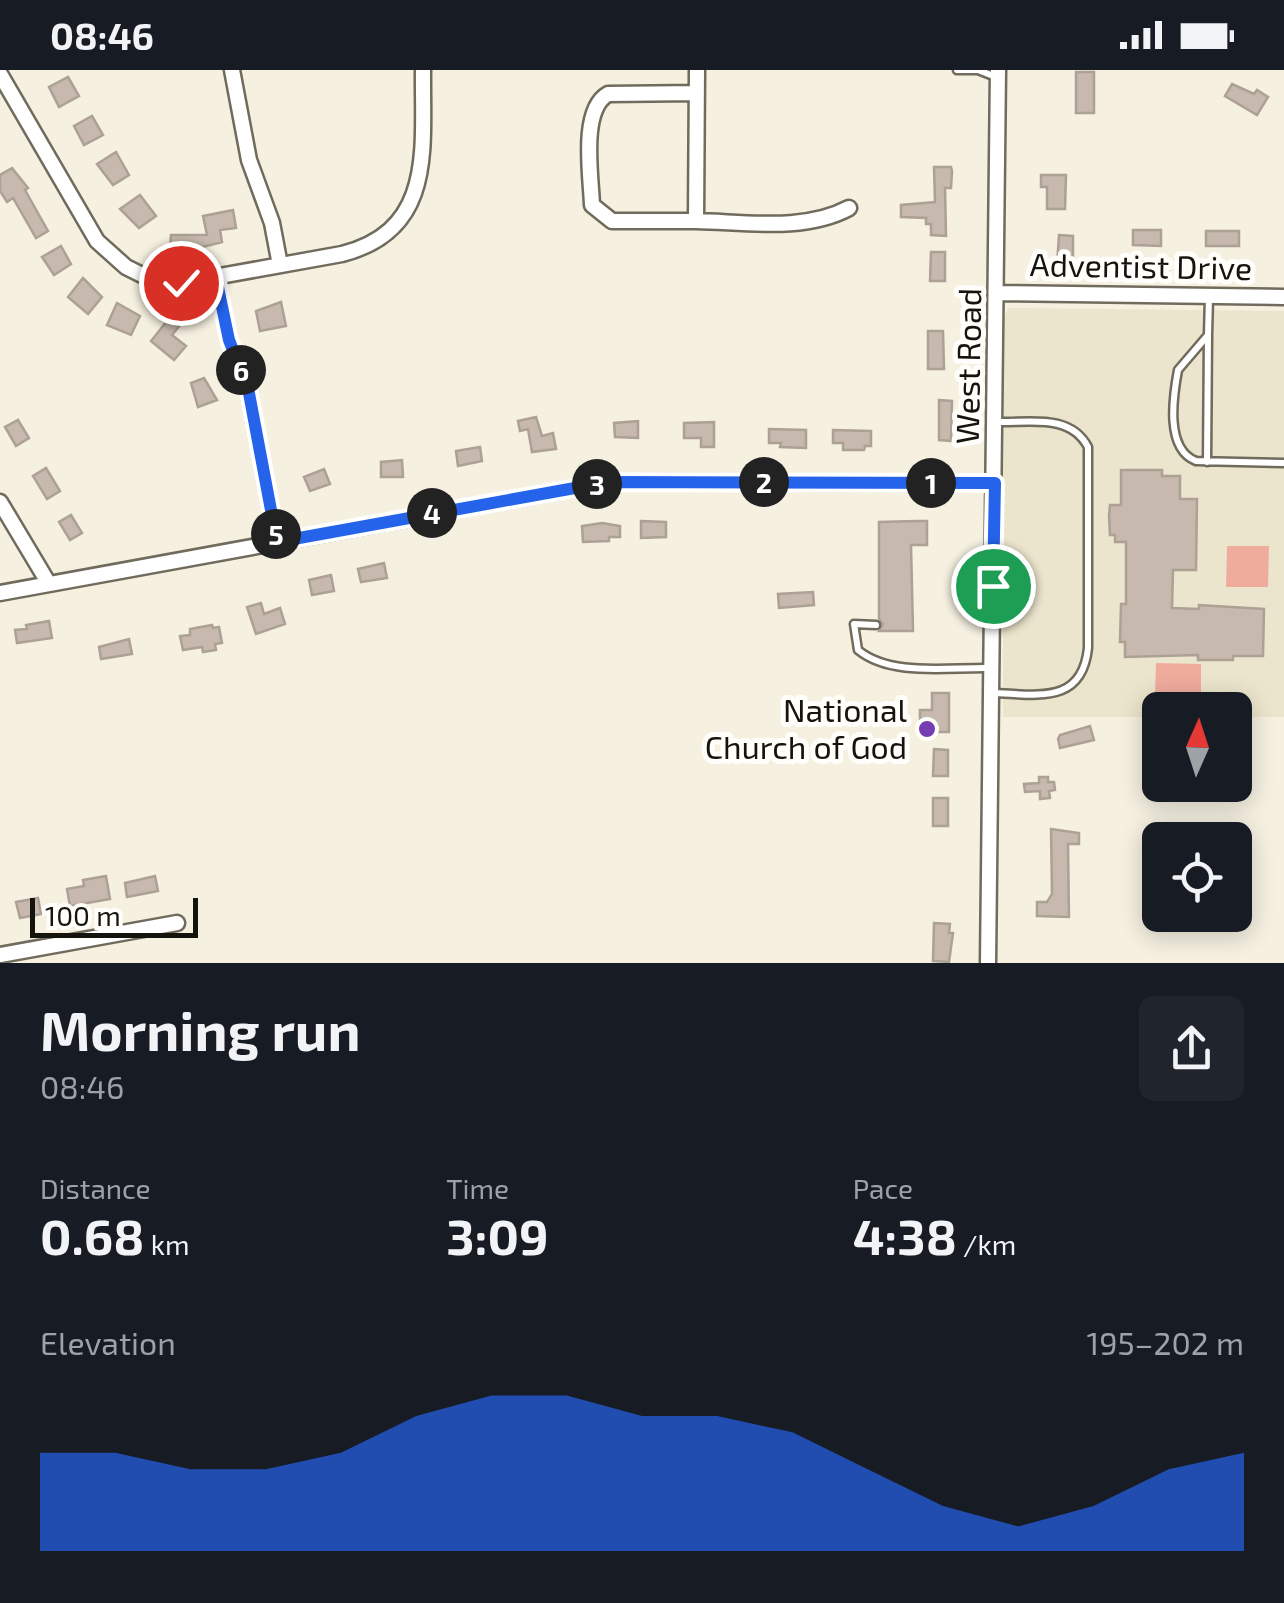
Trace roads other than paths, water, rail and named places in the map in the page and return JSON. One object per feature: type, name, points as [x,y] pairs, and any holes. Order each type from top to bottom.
[{"type":"street","points":[[232,70],[249,160],[272,224],[280,265]]},
{"type":"street","points":[[0,72],[98,241],[112,257],[144,276],[181,283],[366,246],[386,233],[404,215],[416,193],[421,169],[423,70]]},
{"type":"street","points":[[696,221],[697,70]]},
{"type":"street","name":"West Road","points":[[988,963],[998,74]]},
{"type":"street","points":[[697,93],[608,94],[593,108],[592,205],[600,214],[612,221],[798,223],[830,219],[850,208]]},
{"type":"street","points":[[216,278],[229,340],[248,388],[277,542]]},
{"type":"street","name":"Adventist Drive","points":[[998,293],[1284,296]]},
{"type":"street","points":[[0,593],[608,482],[995,483]]},
{"type":"street","points":[[0,502],[48,584]]},
{"type":"street","points":[[0,955],[177,924]]},
{"type":"lane","points":[[957,70],[998,74]]},
{"type":"lane","points":[[1206,462],[1208,296]]},
{"type":"lane","points":[[1208,334],[1201,346],[1180,363],[1176,382],[1176,444],[1184,456],[1206,462],[1284,463]]},
{"type":"lane","points":[[990,693],[1050,694],[1068,689],[1082,673],[1088,648],[1088,446],[1066,424],[996,422]]},
{"type":"lane","points":[[876,625],[854,624],[858,650],[873,662],[892,666],[991,668]]},
{"type":"place","name":"National Church of God","points":[[927,729]]}]
